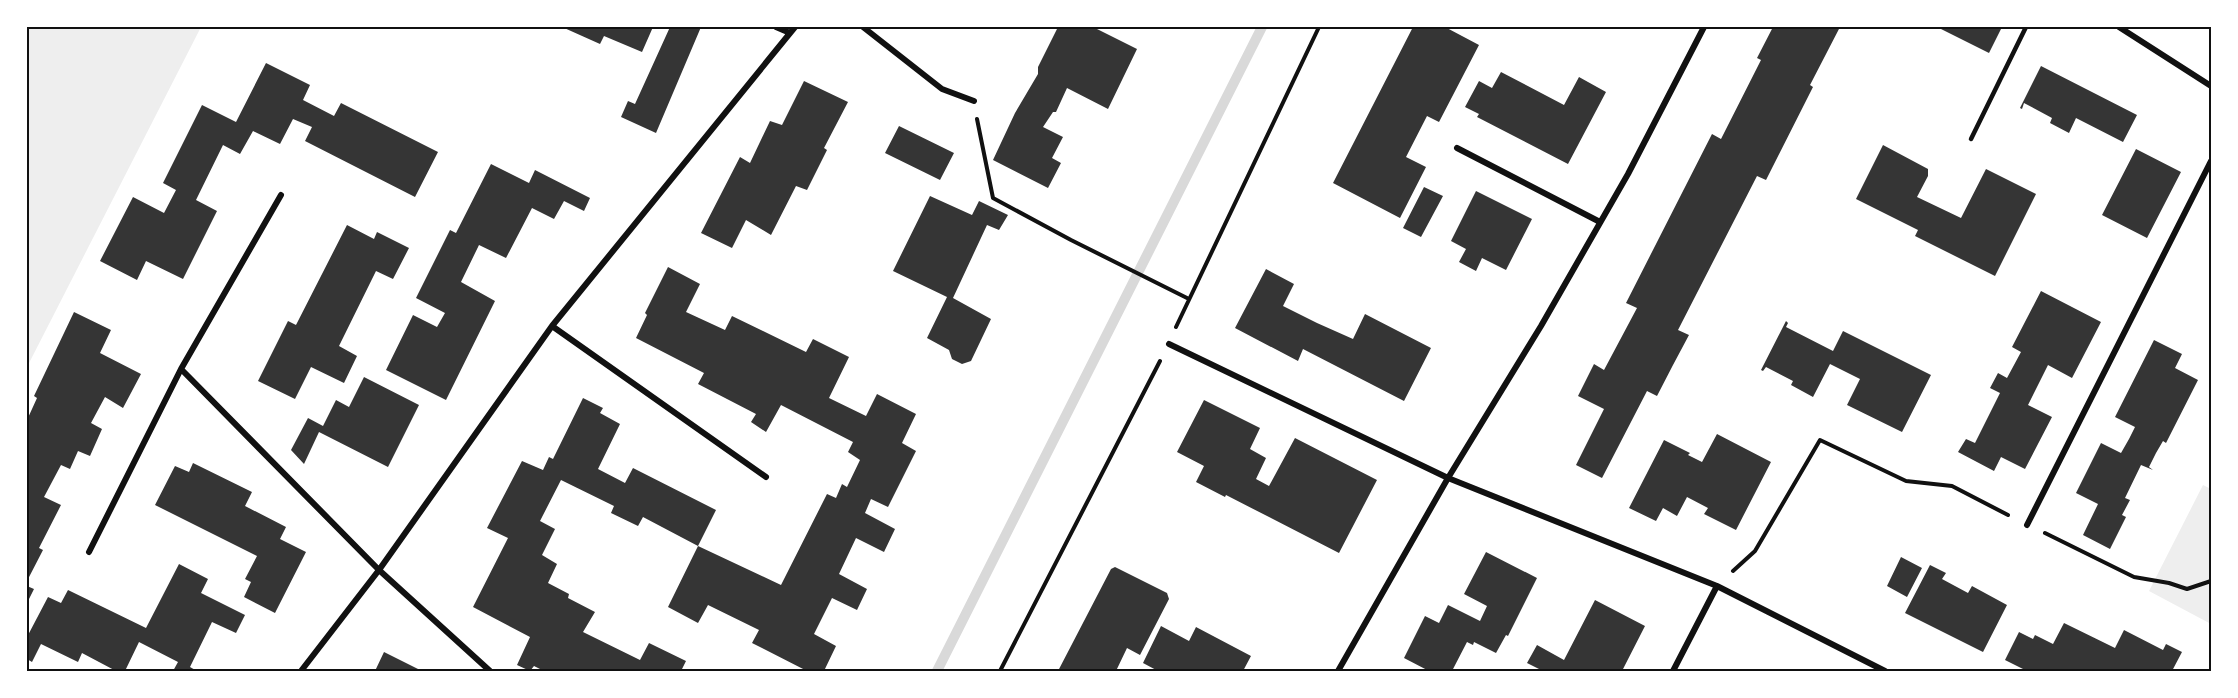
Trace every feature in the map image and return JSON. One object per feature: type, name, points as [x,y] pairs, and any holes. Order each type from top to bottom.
[{"type":"street","points":[[776,27],[790,33]]},
{"type":"street","points":[[301,671],[379,570],[552,326],[795,27]]},
{"type":"street","points":[[862,27],[942,89],[974,101]]},
{"type":"street","points":[[1338,671],[1448,478],[1541,326],[1628,174],[1704,27]]},
{"type":"street","points":[[2119,27],[2211,86]]},
{"type":"street","points":[[1457,148],[1600,222]]},
{"type":"street","points":[[2027,525],[2211,161]]},
{"type":"street","points":[[89,552],[181,369],[282,195]]},
{"type":"street","points":[[552,326],[766,477]]},
{"type":"street","points":[[1169,344],[1448,478],[1717,586],[1885,671]]},
{"type":"street","points":[[181,369],[379,570],[490,671]]},
{"type":"street","points":[[1673,671],[1717,586]]},
{"type":"lane","points":[[1971,139],[2026,27]]},
{"type":"path","points":[[974,101],[993,198],[1071,240],[1189,298]]},
{"type":"path","points":[[1717,586],[1755,551],[1820,440],[1906,481],[1952,486],[2134,577],[2187,588],[2211,581]]},
{"type":"shaded area","points":[[27,27],[201,27],[27,367]]},
{"type":"shaded area","points":[[2203,485],[2211,489],[2211,624],[2149,591]]},
{"type":"building","points":[[562,27],[653,27],[642,52],[604,36],[600,44]]},
{"type":"building","points":[[670,27],[701,27],[656,133],[621,117],[628,101],[635,104]]},
{"type":"building","points":[[1058,27],[1093,27],[1137,49],[1108,109],[1067,88],[1056,112],[1053,112],[1043,127],[1063,137],[1052,158],[1061,163],[1048,188],[993,160],[1015,113],[1038,74],[1038,67]]},
{"type":"building","points":[[1413,27],[1445,27],[1479,45],[1439,122],[1427,116],[1406,157],[1426,167],[1400,218],[1333,183]]},
{"type":"building","points":[[1773,27],[1840,27],[1810,85],[1813,87],[1766,180],[1757,176],[1678,330],[1689,335],[1657,396],[1647,391],[1602,478],[1576,465],[1604,409],[1578,396],[1594,364],[1604,370],[1637,308],[1626,303],[1712,134],[1721,139],[1761,60],[1757,58]]},
{"type":"building","points":[[1937,27],[2002,27],[1989,53]]},
{"type":"building","points":[[266,63],[310,85],[303,100],[334,116],[341,103],[438,152],[415,197],[305,141],[312,127],[293,119],[280,144],[253,131],[240,154],[223,145],[196,200],[217,211],[183,279],[146,261],[137,280],[100,261],[133,197],[164,213],[176,190],[163,183],[202,105],[236,122]]},
{"type":"building","points":[[2041,66],[2137,115],[2123,142],[2076,118],[2069,133],[2050,123],[2052,118],[2024,103],[2022,109],[2020,108]]},
{"type":"building","points":[[1501,72],[1564,105],[1579,77],[1606,92],[1568,164],[1477,117],[1479,114],[1465,107],[1479,81],[1492,88]]},
{"type":"building","points":[[804,81],[848,102],[824,148],[827,150],[807,190],[796,186],[771,235],[746,220],[732,248],[701,233],[740,157],[750,163],[770,121],[782,125]]},
{"type":"building","points":[[899,126],[954,153],[940,180],[885,153]]},
{"type":"building","points":[[1883,145],[1928,169],[1928,176],[1917,197],[1961,218],[1986,169],[2036,194],[1995,276],[1915,236],[1918,230],[1856,199]]},
{"type":"building","points":[[2136,149],[2181,172],[2147,238],[2102,215]]},
{"type":"building","points":[[491,164],[529,183],[535,170],[590,198],[584,211],[564,201],[554,219],[532,208],[506,258],[479,245],[461,282],[495,301],[446,400],[386,370],[413,315],[437,327],[445,313],[416,298],[450,230],[456,233]]},
{"type":"building","points":[[1424,187],[1443,196],[1421,237],[1403,228]]},
{"type":"building","points":[[1476,191],[1532,219],[1506,270],[1482,258],[1476,271],[1459,262],[1466,249],[1451,241]]},
{"type":"building","points":[[930,196],[972,215],[979,201],[1008,215],[999,230],[987,225],[953,298],[991,319],[971,361],[962,364],[952,359],[949,350],[927,338],[947,297],[893,271]]},
{"type":"building","points":[[347,225],[374,239],[377,232],[409,248],[393,279],[376,271],[339,346],[357,356],[344,383],[311,367],[295,399],[258,381],[288,321],[296,325]]},
{"type":"building","points":[[668,267],[700,284],[686,312],[725,330],[732,316],[806,352],[813,339],[849,357],[829,398],[866,416],[877,394],[916,414],[902,443],[916,451],[888,507],[871,499],[865,513],[895,529],[884,552],[856,538],[839,574],[867,589],[857,610],[832,598],[814,634],[836,646],[824,671],[807,671],[752,643],[759,630],[708,605],[698,623],[668,607],[698,546],[781,585],[827,494],[836,498],[842,484],[847,487],[860,460],[848,452],[853,442],[781,405],[766,432],[751,422],[756,414],[698,384],[704,373],[636,338],[647,315],[645,313]]},
{"type":"building","points":[[1266,269],[1294,284],[1283,306],[1317,323],[1353,339],[1365,314],[1431,348],[1404,401],[1303,349],[1298,361],[1235,328]]},
{"type":"building","points":[[2041,291],[2101,322],[2072,378],[2048,365],[2028,405],[2052,417],[2025,469],[2001,457],[1994,471],[1958,452],[1966,439],[1975,443],[2000,393],[1990,388],[1998,373],[2007,378],[2021,352],[2012,347]]},
{"type":"building","points":[[74,312],[111,330],[100,353],[141,374],[123,408],[105,397],[91,423],[102,429],[90,456],[78,451],[70,469],[61,465],[44,497],[61,505],[39,548],[43,550],[27,581],[27,420],[37,398],[34,396]]},
{"type":"building","points":[[1786,321],[1788,323],[1786,327],[1833,351],[1843,331],[1931,375],[1902,432],[1847,405],[1860,379],[1830,364],[1813,397],[1791,385],[1793,381],[1766,367],[1763,371],[1761,370]]},
{"type":"building","points":[[2154,340],[2182,354],[2175,368],[2198,380],[2166,443],[2163,441],[2149,467],[2153,470],[2141,465],[2125,498],[2130,500],[2122,515],[2126,517],[2110,549],[2083,535],[2098,504],[2076,493],[2101,443],[2121,453],[2129,439],[2135,427],[2115,417]]},
{"type":"building","points":[[364,377],[419,405],[388,467],[319,432],[304,464],[291,450],[308,418],[323,426],[336,400],[349,407]]},
{"type":"building","points":[[583,398],[603,408],[600,413],[620,424],[598,469],[625,483],[633,468],[716,510],[698,546],[643,517],[638,526],[611,513],[614,506],[561,480],[540,521],[555,529],[542,555],[557,564],[548,583],[569,594],[568,598],[595,612],[583,632],[640,660],[649,643],[686,661],[681,671],[544,671],[534,666],[530,671],[517,665],[530,637],[473,607],[508,538],[487,528],[522,461],[543,470],[549,457],[553,459]]},
{"type":"building","points":[[1204,400],[1260,428],[1250,449],[1266,458],[1256,479],[1269,486],[1295,438],[1377,480],[1339,553],[1196,482],[1204,466],[1177,452]]},
{"type":"building","points":[[1717,434],[1771,462],[1736,530],[1704,514],[1708,508],[1687,497],[1677,516],[1663,508],[1656,521],[1629,508],[1664,440],[1702,462]]},
{"type":"building","points":[[193,463],[252,492],[245,506],[286,527],[280,539],[306,552],[275,613],[244,597],[251,582],[245,579],[257,556],[155,505],[175,466],[189,472]]},
{"type":"building","points":[[1486,552],[1537,578],[1508,636],[1506,635],[1496,653],[1474,642],[1473,645],[1467,642],[1452,671],[1429,671],[1404,658],[1425,616],[1439,623],[1448,605],[1480,621],[1487,606],[1464,594]]},
{"type":"building","points":[[1901,557],[1922,568],[1907,597],[1887,586]]},
{"type":"building","points":[[179,564],[208,579],[201,593],[245,615],[236,633],[212,622],[190,667],[197,671],[173,671],[178,662],[139,642],[125,671],[116,671],[82,653],[78,662],[41,644],[32,662],[27,659],[27,637],[48,597],[61,603],[68,590],[146,628]]},
{"type":"building","points":[[1930,565],[1946,573],[1942,579],[1968,593],[1972,586],[2007,605],[1983,652],[1905,613]]},
{"type":"building","points":[[1115,567],[1167,593],[1169,599],[1140,655],[1127,648],[1116,671],[1058,671],[1111,569]]},
{"type":"building","points":[[27,586],[34,589],[27,603]]},
{"type":"building","points":[[1595,600],[1645,626],[1622,671],[1543,671],[1527,663],[1537,645],[1564,660]]},
{"type":"building","points":[[2064,623],[2115,648],[2124,630],[2163,650],[2166,644],[2182,652],[2172,671],[2047,671],[2043,669],[2042,671],[2027,671],[2005,660],[2019,632],[2033,639],[2035,635],[2053,644]]},
{"type":"building","points":[[1161,626],[1189,641],[1196,627],[1251,656],[1243,671],[1158,671],[1143,663]]},
{"type":"building","points":[[384,652],[422,671],[375,671]]},
{"type":"waterway","points":[[937,671],[1262,27]]}]
